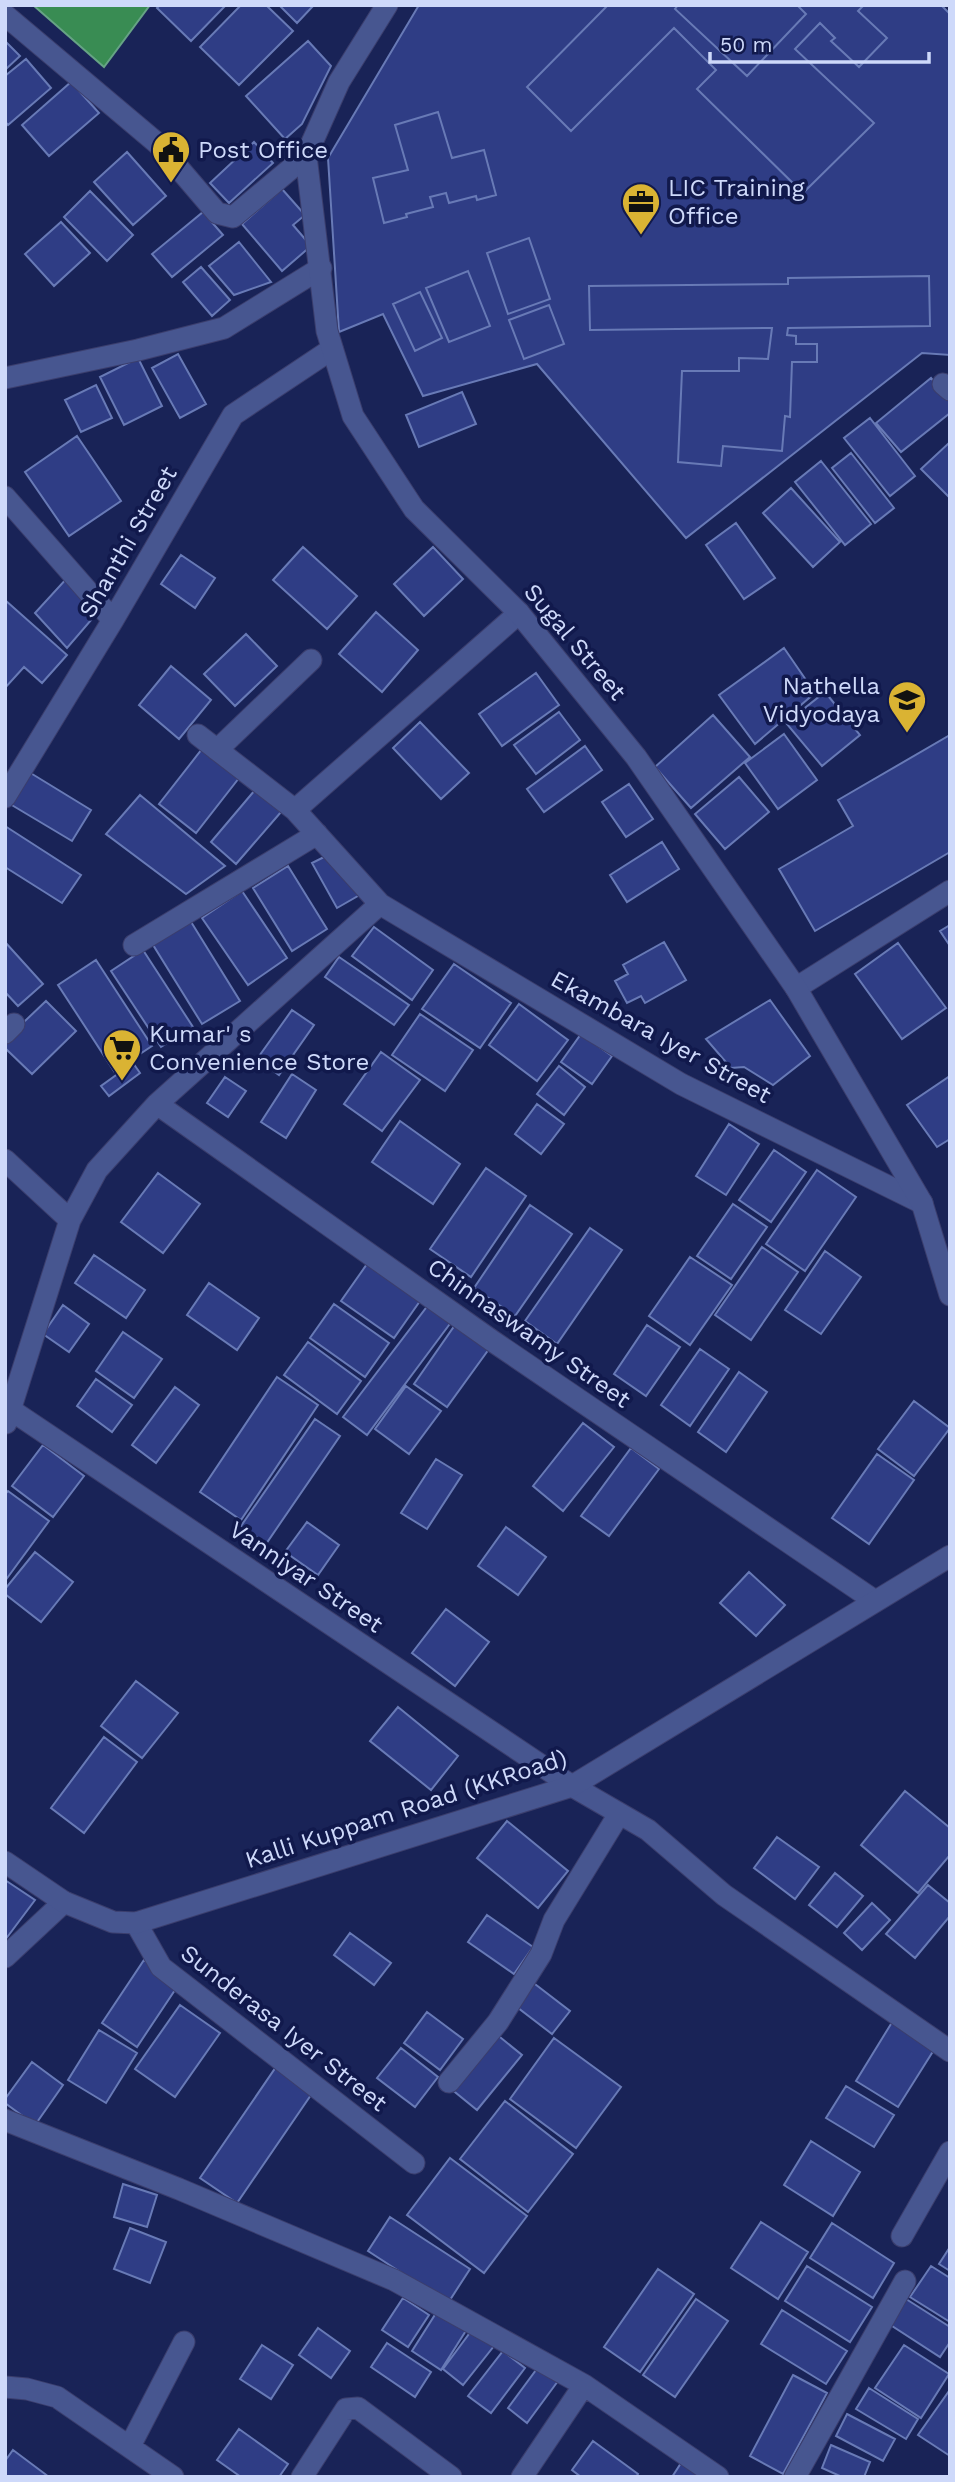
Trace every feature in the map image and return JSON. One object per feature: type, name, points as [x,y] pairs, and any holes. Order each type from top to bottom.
[{"type":"street","points":[[5,15],[159,144],[217,213],[233,217],[306,156],[338,82],[387,5]]},
{"type":"street","name":"Sugal Street","points":[[306,156],[327,331],[353,416],[414,509],[519,612],[636,757],[796,988],[922,1203],[950,1295]]},
{"type":"street","points":[[5,378],[138,350],[224,328],[321,268]]},
{"type":"street","name":"Shanthi Street","points":[[5,797],[233,415],[332,349]]},
{"type":"street","points":[[5,497],[113,620]]},
{"type":"street","points":[[295,810],[519,612]]},
{"type":"street","points":[[218,750],[311,660]]},
{"type":"street","name":"Ekambara Iyer Street","points":[[198,735],[295,810],[380,904],[681,1084],[922,1203]]},
{"type":"street","points":[[134,945],[317,834]]},
{"type":"street","points":[[796,988],[950,891]]},
{"type":"street","points":[[7,1414],[70,1220],[97,1170],[157,1104],[380,904]]},
{"type":"street","name":"Chinnaswamy Street","points":[[157,1104],[491,1340],[875,1601]]},
{"type":"street","points":[[5,1160],[70,1220]]},
{"type":"street","name":"Vanniyar Street","points":[[7,1414],[572,1786],[648,1830],[724,1895],[950,2051]]},
{"type":"street","name":"Kalli Kuppam Road (KKRoad)","points":[[5,1862],[64,1902],[113,1922],[136,1923],[572,1786],[950,1556]]},
{"type":"street","points":[[449,2082],[498,2022],[541,1954],[554,1920],[619,1814]]},
{"type":"street","points":[[5,1957],[64,1902]]},
{"type":"street","name":"Sunderasa Iyer Street","points":[[136,1923],[161,1967],[414,2163]]},
{"type":"street","points":[[5,2120],[179,2189],[394,2280],[584,2385],[718,2477]]},
{"type":"street","points":[[902,2236],[950,2152]]},
{"type":"street","points":[[795,2477],[905,2281]]},
{"type":"street","points":[[130,2446],[184,2342]]},
{"type":"street","points":[[522,2477],[584,2385]]},
{"type":"street","points":[[5,2387],[27,2389],[57,2397],[173,2477]]},
{"type":"street","points":[[302,2477],[346,2409],[358,2408],[451,2477]]},
{"type":"shaded area","points":[[33,5],[150,5],[104,67]]},
{"type":"building","points":[[160,5],[226,5],[191,41],[157,8]]},
{"type":"building","points":[[241,5],[266,5],[293,31],[239,85],[200,47]]},
{"type":"building","points":[[279,5],[314,5],[297,23]]},
{"type":"building","name":"LIC Training Office","points":[[419,5],[941,5],[950,14],[950,355],[922,353],[686,538],[537,364],[423,396],[383,314],[339,332],[328,158]]},
{"type":"building","points":[[608,5],[678,5],[675,9],[747,76],[806,14],[797,5],[864,5],[858,11],[887,38],[859,67],[831,41],[835,38],[820,23],[795,49],[874,123],[803,193],[697,89],[716,70],[674,28],[571,131],[527,87]]},
{"type":"building","points":[[5,41],[20,56],[5,70]]},
{"type":"building","points":[[308,41],[331,66],[302,124],[285,139],[246,96]]},
{"type":"building","points":[[26,59],[51,88],[8,125],[5,121],[5,76]]},
{"type":"building","points":[[71,82],[99,113],[49,156],[22,125]]},
{"type":"building","points":[[438,112],[452,158],[484,150],[496,195],[477,200],[476,196],[449,203],[446,193],[430,197],[433,207],[384,223],[373,178],[408,170],[395,125]]},
{"type":"building","points":[[254,142],[273,163],[229,203],[210,183]]},
{"type":"building","points":[[127,152],[166,196],[133,225],[94,182]]},
{"type":"building","points":[[282,189],[305,215],[293,225],[311,246],[282,271],[242,224]]},
{"type":"building","points":[[90,191],[133,235],[107,261],[64,217]]},
{"type":"building","points":[[203,212],[223,235],[172,277],[152,254]]},
{"type":"building","points":[[61,222],[90,253],[54,286],[25,254]]},
{"type":"building","points":[[529,238],[550,299],[508,314],[487,253]]},
{"type":"building","points":[[239,242],[271,282],[234,295],[209,266]]},
{"type":"building","points":[[201,267],[230,300],[212,316],[183,282]]},
{"type":"building","points":[[468,271],[490,326],[449,342],[426,288]]},
{"type":"building","points":[[929,276],[930,326],[788,328],[787,335],[796,336],[796,344],[817,344],[817,362],[792,362],[790,417],[785,416],[782,451],[723,446],[721,466],[678,462],[682,371],[739,371],[739,358],[768,359],[772,328],[590,330],[589,286],[788,284],[788,278]]},
{"type":"building","points":[[420,292],[442,338],[415,351],[393,304]]},
{"type":"building","points":[[549,305],[564,344],[524,359],[509,320]]},
{"type":"building","points":[[178,354],[206,404],[180,418],[152,368]]},
{"type":"building","points":[[138,358],[162,406],[124,425],[100,377]]},
{"type":"building","points":[[931,378],[950,401],[950,413],[901,452],[876,423]]},
{"type":"building","points":[[96,385],[112,418],[81,432],[65,400]]},
{"type":"building","points":[[462,392],[476,424],[419,447],[406,415]]},
{"type":"building","points":[[870,418],[915,476],[890,496],[844,438]]},
{"type":"building","points":[[77,436],[121,501],[69,536],[25,472]]},
{"type":"building","points":[[950,442],[950,498],[921,469]]},
{"type":"building","points":[[851,453],[894,508],[875,523],[832,468]]},
{"type":"building","points":[[821,461],[871,524],[845,545],[795,482]]},
{"type":"building","points":[[791,488],[840,542],[813,567],[763,513]]},
{"type":"building","points":[[736,523],[775,578],[744,599],[706,545]]},
{"type":"building","points":[[303,547],[357,596],[327,629],[273,580]]},
{"type":"building","points":[[433,547],[463,579],[424,616],[394,584]]},
{"type":"building","points":[[181,555],[215,578],[195,608],[161,584]]},
{"type":"building","points":[[68,577],[98,612],[67,648],[35,613]]},
{"type":"building","points":[[5,600],[67,655],[42,683],[24,667],[5,688]]},
{"type":"building","points":[[376,612],[418,650],[382,692],[339,654]]},
{"type":"building","points":[[246,634],[277,666],[235,706],[204,674]]},
{"type":"building","points":[[784,648],[815,693],[755,744],[719,695]]},
{"type":"building","points":[[171,666],[211,700],[179,739],[139,705]]},
{"type":"building","points":[[536,673],[559,705],[502,746],[479,714]]},
{"type":"building","points":[[825,692],[860,735],[822,766],[786,723]]},
{"type":"building","points":[[559,712],[580,740],[536,774],[514,745]]},
{"type":"building","points":[[713,715],[750,757],[691,808],[655,767]]},
{"type":"building","points":[[420,722],[469,773],[441,799],[393,748]]},
{"type":"building","points":[[784,734],[817,780],[778,809],[745,763]]},
{"type":"building","points":[[950,735],[950,852],[815,931],[779,869],[853,826],[838,800]]},
{"type":"building","points":[[585,746],[602,770],[544,812],[527,789]]},
{"type":"building","points":[[202,749],[239,778],[196,833],[159,804]]},
{"type":"building","points":[[24,769],[91,810],[72,841],[5,801]]},
{"type":"building","points":[[739,777],[769,812],[725,849],[695,814]]},
{"type":"building","points":[[629,784],[653,819],[626,837],[602,802]]},
{"type":"building","points":[[255,790],[281,812],[236,864],[211,842]]},
{"type":"building","points":[[140,795],[225,866],[186,894],[106,834]]},
{"type":"building","points":[[5,826],[81,875],[62,903],[5,867]]},
{"type":"building","points":[[662,842],[679,869],[627,902],[610,875]]},
{"type":"building","points":[[328,855],[363,893],[337,908],[312,863]]},
{"type":"building","points":[[288,866],[327,929],[292,951],[253,888]]},
{"type":"building","points":[[242,891],[287,958],[248,985],[202,918]]},
{"type":"building","points":[[188,917],[240,1001],[202,1024],[150,940]]},
{"type":"building","points":[[950,925],[950,946],[940,931]]},
{"type":"building","points":[[374,927],[433,970],[412,1000],[352,956]]},
{"type":"building","points":[[5,942],[43,984],[18,1006],[5,992]]},
{"type":"building","points":[[664,942],[686,980],[645,1003],[641,996],[627,1003],[615,981],[628,974],[623,965]]},
{"type":"building","points":[[898,943],[946,1008],[902,1039],[855,974]]},
{"type":"building","points":[[143,950],[193,1027],[161,1047],[111,971]]},
{"type":"building","points":[[339,957],[409,1005],[394,1025],[325,977]]},
{"type":"building","points":[[96,960],[152,1046],[114,1071],[58,985]]},
{"type":"building","points":[[454,964],[511,1003],[480,1048],[422,1009]]},
{"type":"building","points":[[770,1000],[810,1056],[773,1085],[744,1067],[731,1068],[706,1039]]},
{"type":"building","points":[[46,1001],[76,1031],[32,1074],[5,1048],[5,1040]]},
{"type":"building","points":[[519,1004],[568,1040],[537,1081],[489,1045]]},
{"type":"building","points":[[292,1010],[314,1025],[279,1075],[257,1059]]},
{"type":"building","points":[[420,1014],[473,1050],[445,1091],[392,1055]]},
{"type":"building","points":[[581,1034],[612,1056],[592,1084],[561,1062]]},
{"type":"building","points":[[381,1052],[420,1080],[382,1131],[344,1104]]},
{"type":"building","points":[[133,1063],[140,1073],[109,1096],[101,1086]]},
{"type":"building","points":[[559,1066],[585,1087],[564,1115],[537,1094]]},
{"type":"building","points":[[292,1074],[316,1090],[286,1138],[261,1122]]},
{"type":"building","points":[[950,1076],[950,1139],[937,1147],[907,1105]]},
{"type":"building","points":[[225,1077],[246,1091],[228,1117],[207,1103]]},
{"type":"building","points":[[537,1104],[564,1124],[541,1154],[515,1134]]},
{"type":"building","points":[[400,1121],[460,1164],[433,1204],[372,1162]]},
{"type":"building","points":[[729,1124],[759,1144],[726,1195],[696,1176]]},
{"type":"building","points":[[774,1150],[806,1172],[771,1222],[739,1200]]},
{"type":"building","points":[[486,1168],[526,1196],[471,1277],[430,1249]]},
{"type":"building","points":[[817,1170],[856,1197],[805,1271],[766,1244]]},
{"type":"building","points":[[158,1173],[200,1204],[163,1253],[121,1222]]},
{"type":"building","points":[[733,1204],[767,1227],[731,1279],[697,1256]]},
{"type":"building","points":[[530,1205],[572,1234],[515,1316],[474,1288]]},
{"type":"building","points":[[590,1228],[622,1250],[557,1344],[525,1321]]},
{"type":"building","points":[[762,1247],[798,1272],[751,1340],[715,1315]]},
{"type":"building","points":[[825,1251],[861,1277],[821,1334],[785,1310]]},
{"type":"building","points":[[94,1255],[145,1290],[126,1318],[75,1283]]},
{"type":"building","points":[[690,1257],[732,1285],[690,1345],[649,1316]]},
{"type":"building","points":[[367,1264],[420,1301],[394,1338],[341,1301]]},
{"type":"building","points":[[209,1283],[259,1318],[237,1350],[187,1315]]},
{"type":"building","points":[[334,1304],[389,1343],[365,1377],[310,1338]]},
{"type":"building","points":[[429,1304],[452,1321],[367,1435],[343,1417]]},
{"type":"building","points":[[63,1305],[89,1324],[69,1352],[43,1334]]},
{"type":"building","points":[[455,1325],[489,1349],[447,1407],[414,1384]]},
{"type":"building","points":[[647,1325],[680,1347],[646,1396],[614,1374]]},
{"type":"building","points":[[123,1332],[162,1359],[134,1398],[96,1371]]},
{"type":"building","points":[[308,1342],[361,1381],[337,1414],[284,1375]]},
{"type":"building","points":[[700,1349],[729,1369],[690,1426],[661,1405]]},
{"type":"building","points":[[739,1372],[767,1392],[726,1452],[698,1432]]},
{"type":"building","points":[[277,1377],[318,1405],[241,1520],[200,1492]]},
{"type":"building","points":[[96,1379],[132,1405],[112,1432],[77,1406]]},
{"type":"building","points":[[406,1386],[441,1411],[409,1454],[375,1429]]},
{"type":"building","points":[[175,1387],[199,1405],[156,1463],[132,1445]]},
{"type":"building","points":[[914,1401],[950,1428],[914,1476],[878,1449]]},
{"type":"building","points":[[315,1419],[340,1436],[266,1544],[241,1526]]},
{"type":"building","points":[[583,1423],[614,1447],[563,1511],[533,1486]]},
{"type":"building","points":[[43,1445],[84,1476],[53,1517],[12,1486]]},
{"type":"building","points":[[631,1448],[659,1469],[609,1536],[581,1516]]},
{"type":"building","points":[[877,1454],[914,1480],[869,1544],[832,1518]]},
{"type":"building","points":[[436,1459],[462,1475],[427,1529],[401,1513]]},
{"type":"building","points":[[8,1491],[49,1521],[5,1581],[5,1494]]},
{"type":"building","points":[[307,1522],[339,1545],[318,1575],[285,1552]]},
{"type":"building","points":[[506,1527],[546,1557],[518,1595],[478,1566]]},
{"type":"building","points":[[35,1552],[73,1582],[41,1622],[5,1594],[5,1589]]},
{"type":"building","points":[[749,1572],[785,1605],[756,1636],[720,1603]]},
{"type":"building","points":[[446,1609],[489,1642],[455,1686],[412,1653]]},
{"type":"building","points":[[136,1681],[178,1713],[142,1758],[101,1726]]},
{"type":"building","points":[[398,1707],[458,1756],[431,1790],[370,1741]]},
{"type":"building","points":[[104,1737],[137,1762],[84,1833],[51,1808]]},
{"type":"building","points":[[905,1791],[950,1828],[950,1855],[918,1893],[861,1845]]},
{"type":"building","points":[[507,1821],[568,1871],[538,1908],[477,1858]]},
{"type":"building","points":[[777,1837],[819,1867],[795,1899],[754,1868]]},
{"type":"building","points":[[835,1873],[863,1896],[837,1927],[809,1905]]},
{"type":"building","points":[[5,1880],[35,1900],[5,1940]]},
{"type":"building","points":[[928,1885],[950,1903],[950,1916],[915,1958],[886,1934]]},
{"type":"building","points":[[872,1903],[890,1920],[862,1950],[844,1933]]},
{"type":"building","points":[[487,1915],[533,1947],[514,1974],[468,1942]]},
{"type":"building","points":[[350,1933],[391,1963],[374,1985],[334,1955]]},
{"type":"building","points":[[144,1960],[179,1984],[137,2047],[102,2023]]},
{"type":"building","points":[[531,1981],[570,2011],[552,2034],[513,2004]]},
{"type":"building","points":[[180,2005],[220,2033],[175,2097],[135,2069]]},
{"type":"building","points":[[427,2012],[463,2039],[440,2070],[404,2043]]},
{"type":"building","points":[[894,2019],[937,2045],[898,2107],[856,2081]]},
{"type":"building","points":[[99,2030],[137,2053],[106,2103],[68,2080]]},
{"type":"building","points":[[495,2033],[522,2055],[477,2110],[450,2088]]},
{"type":"building","points":[[554,2038],[621,2087],[576,2148],[510,2099]]},
{"type":"building","points":[[401,2048],[438,2077],[415,2107],[377,2078]]},
{"type":"building","points":[[32,2062],[63,2085],[35,2125],[5,2103],[5,2099]]},
{"type":"building","points":[[276,2067],[313,2092],[237,2203],[200,2178]]},
{"type":"building","points":[[846,2086],[894,2115],[874,2147],[826,2118]]},
{"type":"building","points":[[505,2101],[573,2154],[528,2212],[460,2159]]},
{"type":"building","points":[[811,2141],[860,2172],[833,2216],[784,2185]]},
{"type":"building","points":[[450,2158],[527,2216],[484,2273],[407,2215]]},
{"type":"building","points":[[123,2184],[157,2195],[147,2227],[114,2217]]},
{"type":"building","points":[[390,2217],[470,2269],[448,2303],[368,2251]]},
{"type":"building","points":[[761,2222],[808,2252],[778,2299],[731,2268]]},
{"type":"building","points":[[832,2223],[894,2263],[873,2298],[810,2258]]},
{"type":"building","points":[[130,2228],[166,2242],[150,2283],[114,2269]]},
{"type":"building","points":[[950,2247],[950,2271],[939,2264]]},
{"type":"building","points":[[807,2266],[872,2307],[850,2342],[785,2301]]},
{"type":"building","points":[[931,2266],[950,2278],[950,2322],[910,2297]]},
{"type":"building","points":[[658,2269],[694,2294],[640,2372],[604,2347]]},
{"type":"building","points":[[403,2298],[429,2315],[408,2347],[382,2330]]},
{"type":"building","points":[[696,2299],[728,2321],[675,2397],[643,2375]]},
{"type":"building","points":[[906,2299],[950,2327],[950,2342],[940,2357],[889,2324]]},
{"type":"building","points":[[438,2310],[467,2329],[441,2370],[412,2351]]},
{"type":"building","points":[[782,2310],[847,2351],[826,2384],[761,2344]]},
{"type":"building","points":[[318,2328],[350,2351],[331,2378],[299,2355]]},
{"type":"building","points":[[472,2330],[494,2346],[463,2385],[443,2369]]},
{"type":"building","points":[[387,2343],[431,2372],[415,2397],[371,2367]]},
{"type":"building","points":[[262,2345],[293,2365],[271,2399],[240,2379]]},
{"type":"building","points":[[904,2345],[949,2374],[921,2418],[875,2388]]},
{"type":"building","points":[[503,2351],[525,2368],[491,2413],[468,2396]]},
{"type":"building","points":[[539,2366],[558,2381],[527,2423],[508,2408]]},
{"type":"building","points":[[793,2375],[827,2393],[783,2474],[750,2456]]},
{"type":"building","points":[[869,2388],[918,2419],[906,2439],[856,2409]]},
{"type":"building","points":[[950,2391],[950,2456],[918,2435]]},
{"type":"building","points":[[847,2414],[895,2439],[883,2461],[836,2436]]},
{"type":"building","points":[[239,2429],[288,2464],[279,2477],[241,2477],[217,2460]]},
{"type":"building","points":[[593,2441],[638,2474],[636,2477],[581,2477],[572,2470]]},
{"type":"building","points":[[831,2445],[870,2462],[864,2477],[842,2477],[822,2468]]},
{"type":"building","points":[[13,2450],[49,2477],[5,2477],[5,2461]]},
{"type":"building","points":[[683,2460],[708,2477],[672,2477]]},
{"type":"place","name":"Post Office","points":[[171,184]]},
{"type":"place","name":"LIC Training Office","points":[[641,236]]},
{"type":"place","name":"Nathella Vidyodaya","points":[[907,734]]},
{"type":"place","name":"Kumar' s Convenience Store","points":[[122,1082]]}]
